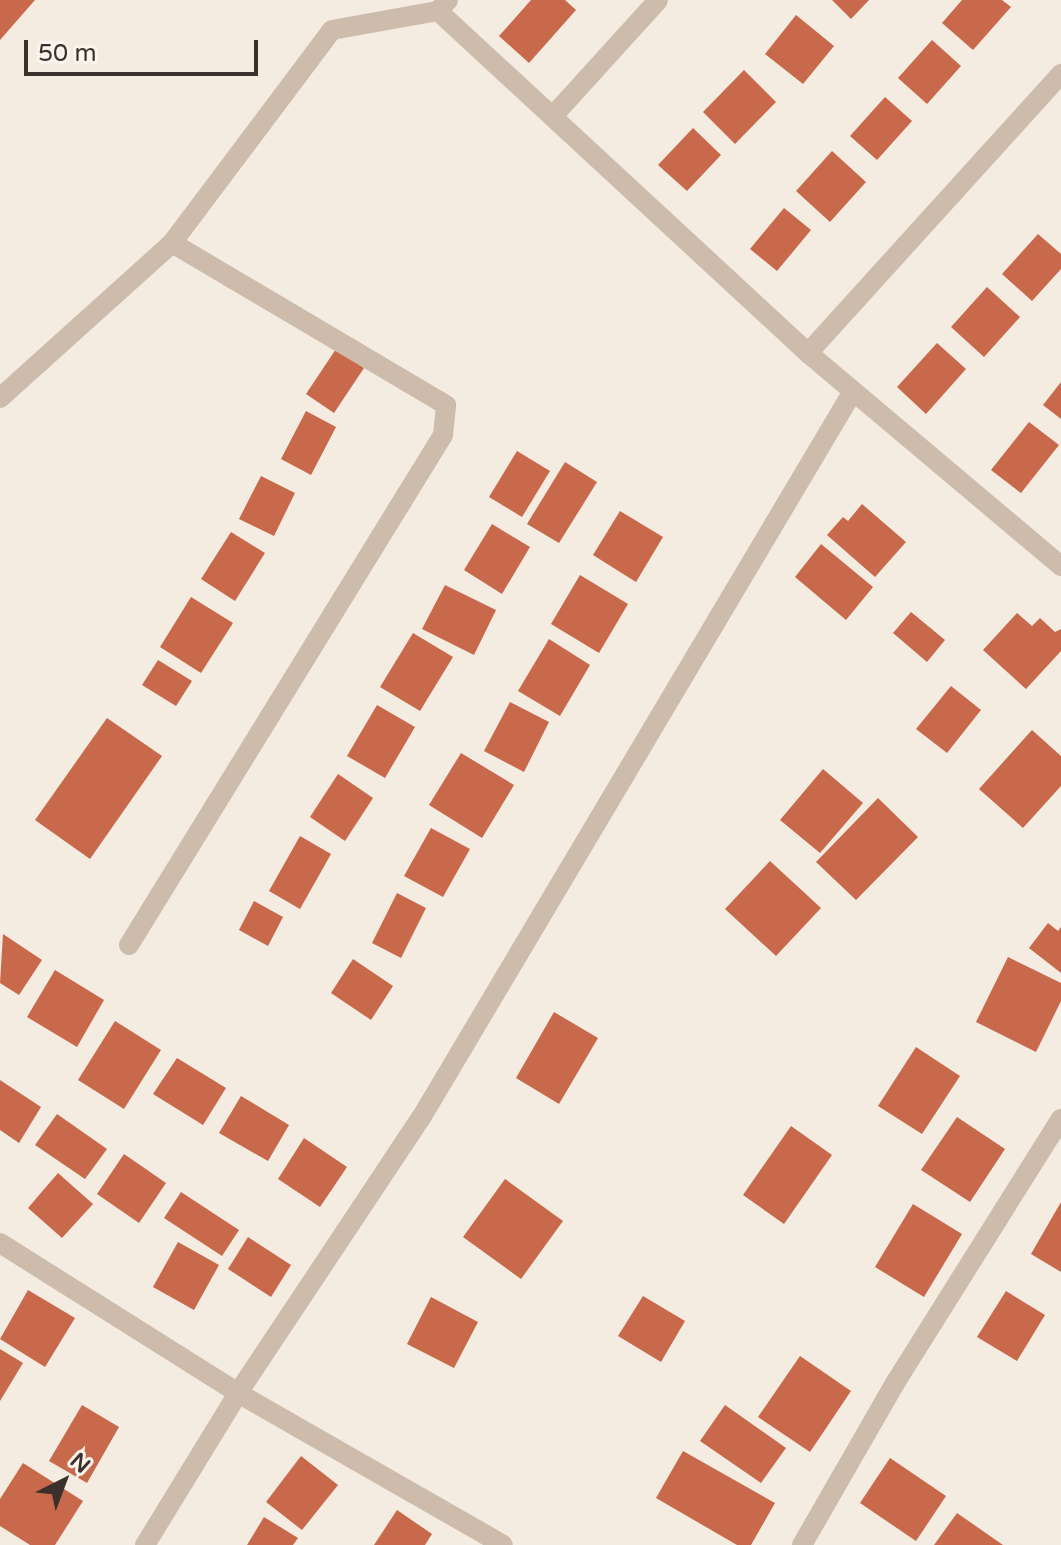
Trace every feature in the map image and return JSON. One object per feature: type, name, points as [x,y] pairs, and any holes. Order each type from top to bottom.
[{"type":"street","points":[[553,116],[658,0]]},
{"type":"street","points":[[0,398],[172,243],[332,30],[443,5],[553,116],[852,393],[1061,566]]},
{"type":"street","points":[[808,353],[1061,74]]},
{"type":"street","points":[[129,945],[443,435],[446,405],[172,243]]},
{"type":"street","points":[[145,1545],[238,1393],[421,1118],[852,393]]},
{"type":"street","points":[[802,1545],[897,1380],[1061,1119]]},
{"type":"street","points":[[0,1243],[238,1393],[503,1545]]},
{"type":"building","points":[[0,0],[35,0],[0,40]]},
{"type":"building","points":[[531,0],[565,0],[576,10],[529,63],[499,36]]},
{"type":"building","points":[[832,0],[869,0],[851,19]]},
{"type":"building","points":[[962,0],[1002,0],[1011,7],[973,50],[942,23]]},
{"type":"building","points":[[796,15],[834,46],[803,84],[765,54]]},
{"type":"building","points":[[932,40],[961,66],[927,104],[898,78]]},
{"type":"building","points":[[744,70],[776,102],[735,144],[703,112]]},
{"type":"building","points":[[885,97],[912,121],[877,160],[850,136]]},
{"type":"building","points":[[693,128],[721,155],[687,191],[658,165]]},
{"type":"building","points":[[832,151],[866,182],[830,222],[796,191]]},
{"type":"building","points":[[784,208],[811,230],[777,271],[750,249]]},
{"type":"building","points":[[1038,234],[1061,254],[1061,269],[1032,301],[1002,274]]},
{"type":"building","points":[[987,287],[1020,317],[984,357],[951,327]]},
{"type":"building","points":[[937,343],[966,369],[926,414],[897,387]]},
{"type":"building","points":[[336,349],[364,368],[334,413],[306,394]]},
{"type":"building","points":[[1061,382],[1061,419],[1043,405]]},
{"type":"building","points":[[306,411],[336,427],[311,475],[281,459]]},
{"type":"building","points":[[1029,422],[1059,445],[1021,493],[991,470]]},
{"type":"building","points":[[517,451],[550,471],[522,517],[489,497]]},
{"type":"building","points":[[565,462],[597,482],[559,543],[527,524]]},
{"type":"building","points":[[261,476],[295,493],[274,536],[239,519]]},
{"type":"building","points":[[862,504],[906,542],[875,577],[827,535],[843,517],[848,521]]},
{"type":"building","points":[[620,511],[663,537],[636,582],[593,555]]},
{"type":"building","points":[[492,524],[530,547],[502,594],[464,570]]},
{"type":"building","points":[[231,532],[265,553],[235,601],[201,579]]},
{"type":"building","points":[[821,544],[873,587],[846,620],[795,577]]},
{"type":"building","points":[[580,575],[628,604],[599,653],[551,624]]},
{"type":"building","points":[[445,585],[496,610],[474,655],[422,629]]},
{"type":"building","points":[[191,597],[233,623],[201,673],[160,647]]},
{"type":"building","points":[[911,612],[945,640],[927,662],[893,633]]},
{"type":"building","points":[[1017,613],[1032,626],[1040,618],[1055,632],[1061,629],[1061,651],[1026,689],[983,650]]},
{"type":"building","points":[[413,633],[453,657],[420,711],[380,687]]},
{"type":"building","points":[[549,639],[590,665],[560,716],[518,691]]},
{"type":"building","points":[[158,660],[192,681],[176,706],[142,685]]},
{"type":"building","points":[[951,686],[981,710],[947,753],[916,729]]},
{"type":"building","points":[[510,702],[549,722],[524,772],[484,751]]},
{"type":"building","points":[[377,705],[415,727],[385,778],[347,756]]},
{"type":"building","points":[[107,718],[162,756],[90,859],[35,820]]},
{"type":"building","points":[[1032,730],[1061,756],[1061,786],[1023,828],[979,789]]},
{"type":"building","points":[[461,753],[514,785],[482,838],[429,805]]},
{"type":"building","points":[[823,769],[863,803],[820,853],[780,820]]},
{"type":"building","points":[[338,774],[373,798],[345,841],[310,817]]},
{"type":"building","points":[[878,798],[918,837],[856,900],[816,862]]},
{"type":"building","points":[[431,828],[470,849],[443,897],[404,876]]},
{"type":"building","points":[[300,836],[331,854],[300,909],[269,891]]},
{"type":"building","points":[[770,861],[821,908],[776,956],[725,909]]},
{"type":"building","points":[[397,893],[426,908],[401,958],[372,943]]},
{"type":"building","points":[[254,901],[283,917],[268,946],[239,930]]},
{"type":"building","points":[[1048,923],[1058,931],[1061,927],[1061,973],[1029,948]]},
{"type":"building","points":[[3,934],[42,960],[19,995],[0,983]]},
{"type":"building","points":[[1008,957],[1061,983],[1061,1001],[1036,1052],[976,1022]]},
{"type":"building","points":[[353,959],[393,986],[371,1020],[331,993]]},
{"type":"building","points":[[55,970],[104,1000],[77,1047],[27,1017]]},
{"type":"building","points":[[554,1012],[598,1038],[559,1104],[516,1078]]},
{"type":"building","points":[[115,1021],[161,1050],[124,1109],[78,1080]]},
{"type":"building","points":[[916,1047],[960,1076],[922,1134],[878,1106]]},
{"type":"building","points":[[177,1058],[226,1088],[203,1125],[153,1094]]},
{"type":"building","points":[[0,1080],[41,1107],[19,1143],[0,1130]]},
{"type":"building","points":[[241,1096],[289,1125],[268,1161],[219,1133]]},
{"type":"building","points":[[57,1114],[107,1149],[85,1179],[35,1145]]},
{"type":"building","points":[[957,1117],[1005,1149],[970,1202],[921,1170]]},
{"type":"building","points":[[791,1126],[832,1155],[784,1224],[743,1195]]},
{"type":"building","points":[[304,1138],[347,1167],[320,1207],[278,1179]]},
{"type":"building","points":[[124,1154],[166,1183],[139,1223],[97,1194]]},
{"type":"building","points":[[58,1173],[93,1204],[62,1238],[28,1208]]},
{"type":"building","points":[[505,1179],[563,1221],[521,1279],[463,1237]]},
{"type":"building","points":[[181,1192],[239,1230],[222,1256],[164,1218]]},
{"type":"building","points":[[1061,1202],[1061,1272],[1031,1254]]},
{"type":"building","points":[[913,1204],[962,1234],[924,1297],[875,1267]]},
{"type":"building","points":[[248,1237],[291,1265],[271,1297],[228,1269]]},
{"type":"building","points":[[178,1242],[219,1265],[194,1310],[153,1287]]},
{"type":"building","points":[[28,1290],[75,1318],[45,1367],[0,1339]]},
{"type":"building","points":[[1006,1291],[1045,1315],[1017,1361],[977,1337]]},
{"type":"building","points":[[643,1296],[685,1321],[661,1362],[618,1336]]},
{"type":"building","points":[[431,1297],[478,1322],[454,1368],[407,1344]]},
{"type":"building","points":[[0,1349],[23,1363],[0,1401]]},
{"type":"building","points":[[800,1356],[851,1391],[810,1452],[758,1417]]},
{"type":"building","points":[[82,1405],[119,1427],[87,1483],[49,1461]]},
{"type":"building","points":[[725,1405],[786,1448],[761,1483],[700,1441]]},
{"type":"building","points":[[683,1451],[775,1503],[751,1545],[737,1545],[656,1498]]},
{"type":"building","points":[[301,1456],[338,1485],[302,1530],[266,1502]]},
{"type":"building","points":[[890,1458],[946,1496],[916,1541],[860,1503]]},
{"type":"building","points":[[23,1463],[83,1501],[55,1545],[30,1545],[0,1526],[0,1499]]},
{"type":"building","points":[[397,1510],[432,1534],[425,1545],[374,1545]]},
{"type":"building","points":[[957,1513],[1003,1545],[934,1545]]},
{"type":"building","points":[[264,1517],[298,1538],[293,1545],[247,1545]]}]
